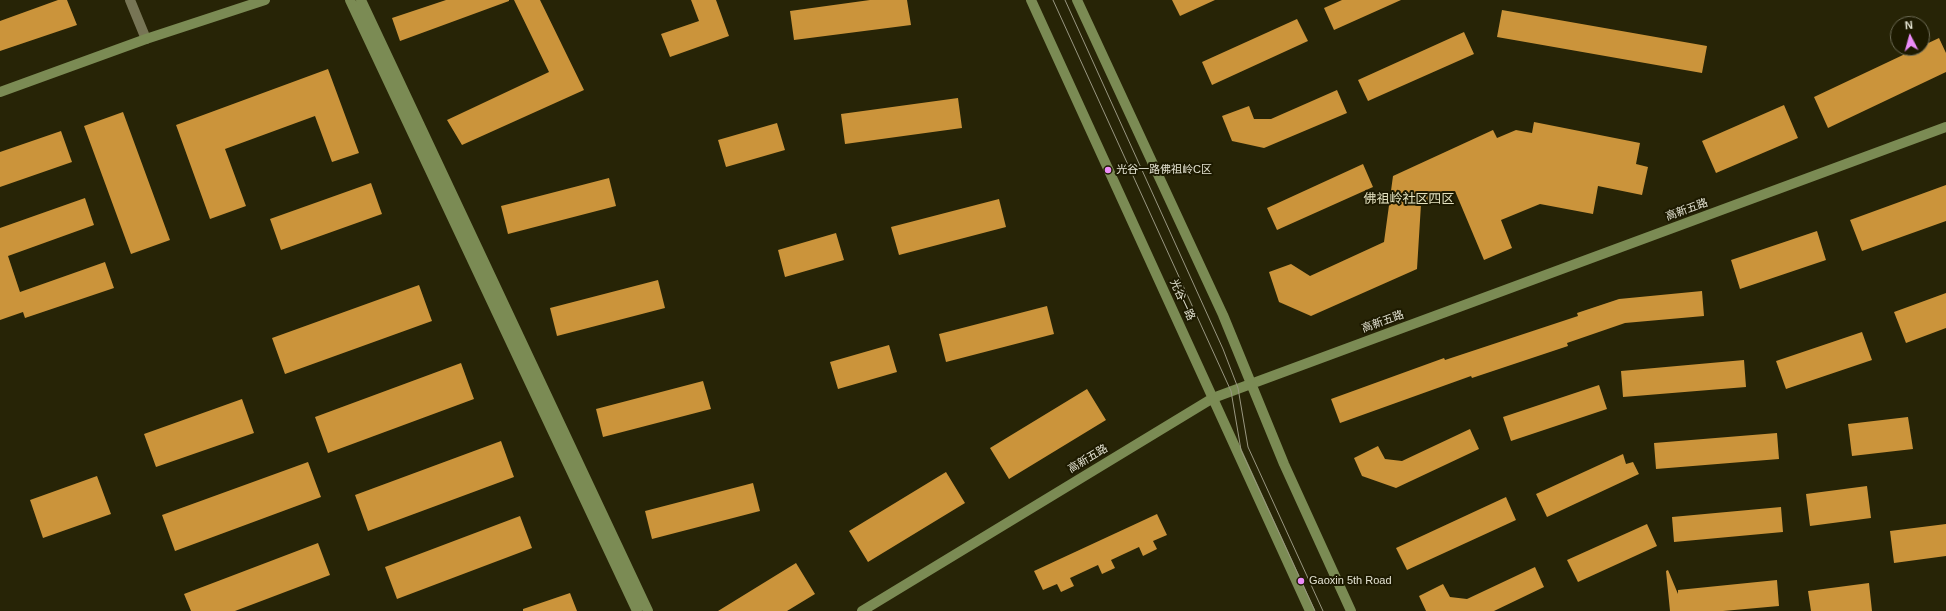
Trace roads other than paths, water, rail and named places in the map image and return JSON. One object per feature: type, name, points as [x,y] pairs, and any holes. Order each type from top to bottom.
[{"type":"main road","points":[[0,92],[146,39],[265,0]]},
{"type":"main road","points":[[350,0],[637,611]]},
{"type":"main road","points":[[361,0],[648,611]]},
{"type":"main road","name":"光谷一路","points":[[1031,0],[1310,611]]},
{"type":"main road","points":[[1078,0],[1223,315],[1284,464],[1351,611]]},
{"type":"main road","name":"高新五路","points":[[862,611],[1213,398],[1946,127]]},
{"type":"street","points":[[130,0],[146,39]]},
{"type":"tram line","points":[[1053,0],[1231,391],[1241,450],[1315,611]]},
{"type":"tram line","points":[[1065,0],[1223,349],[1238,388],[1248,447],[1323,611]]},
{"type":"place","name":"光谷一路佛祖岭C区","points":[[1108,170]]},
{"type":"place","name":"Gaoxin 5th Road","points":[[1301,581]]},
{"type":"district","name":"佛祖岭社区四区","points":[[1409,199]]}]
